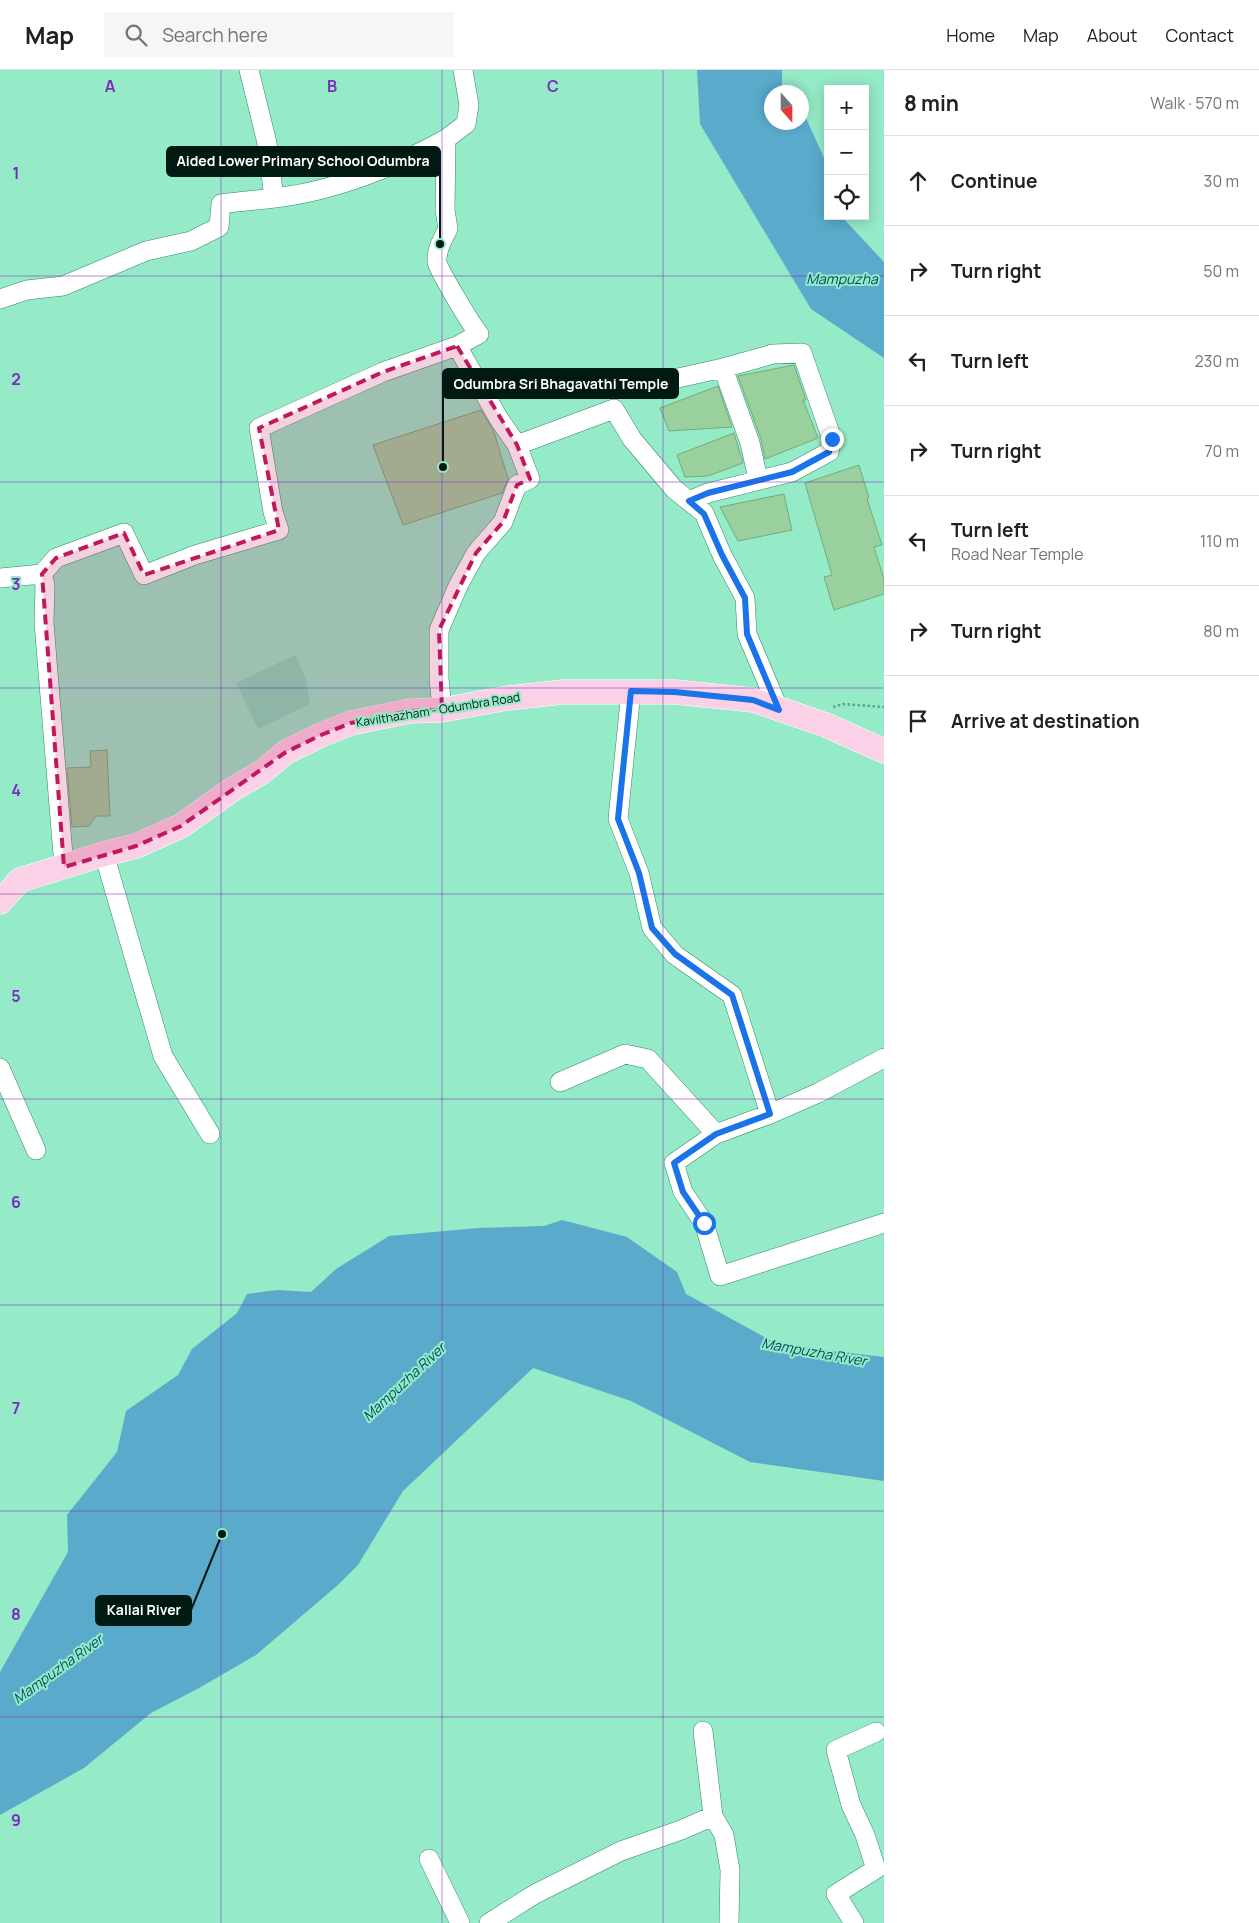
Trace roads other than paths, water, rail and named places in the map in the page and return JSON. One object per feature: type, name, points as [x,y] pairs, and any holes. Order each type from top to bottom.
[{"type":"main road","name":"Kavilthazham - Odumbra Road","points":[[0,902],[20,880],[136,846],[181,826],[262,772],[286,752],[321,735],[351,722],[410,711],[442,710],[508,698],[563,692],[675,692],[753,700],[789,714],[826,725],[884,751]]},
{"type":"street","points":[[249,70],[267,143],[274,198]]},
{"type":"street","points":[[0,299],[27,290],[64,286],[146,251],[191,241],[219,227],[221,204],[274,198],[311,191],[346,182],[414,156],[446,139],[466,124],[469,105],[463,70]]},
{"type":"street","points":[[0,578],[42,574],[56,558],[124,533],[144,575],[195,555],[279,530],[273,512],[259,428],[383,372],[457,346],[479,334],[462,310],[437,262],[440,244],[448,228],[445,210],[446,139]]},
{"type":"street","points":[[442,710],[439,678],[439,630],[458,586],[476,554],[503,522],[517,485],[530,479],[517,445],[499,420],[457,346]]},
{"type":"street","points":[[678,378],[773,354],[802,353],[832,439],[829,452],[792,472],[708,493],[689,501]]},
{"type":"street","points":[[723,368],[750,443],[758,479]]},
{"type":"street","points":[[517,445],[614,409],[632,439],[674,489],[704,514],[722,555],[745,598],[747,634],[789,714]]},
{"type":"street","points":[[42,574],[45,584],[44,623],[64,867]]},
{"type":"street","points":[[631,691],[618,819],[639,873],[652,928],[675,954],[732,995],[770,1114]]},
{"type":"street","points":[[104,854],[163,1056],[210,1134]]},
{"type":"street","points":[[560,1082],[625,1054],[648,1059],[716,1134]]},
{"type":"street","points":[[884,1058],[818,1093],[770,1114],[716,1134],[674,1163],[683,1192],[704,1223],[720,1276],[884,1223]]},
{"type":"street","points":[[0,1068],[36,1150]]},
{"type":"street","points":[[702,1732],[712,1816],[724,1835],[730,1870],[729,1923]]},
{"type":"street","points":[[854,1923],[836,1894],[876,1869],[866,1835],[851,1805],[836,1750],[876,1732]]},
{"type":"street","points":[[489,1923],[535,1894],[621,1851],[672,1833],[712,1816]]},
{"type":"street","points":[[429,1859],[460,1923]]},
{"type":"water","name":"Mampuzha","points":[[697,70],[782,70],[782,85],[764,85],[764,130],[793,130],[813,187],[824,198],[824,220],[845,220],[884,262],[884,358],[811,309],[700,124]]},
{"type":"water","name":"Mampuzha River","points":[[562,1220],[627,1237],[677,1272],[686,1294],[779,1345],[884,1357],[884,1481],[750,1462],[631,1401],[533,1368],[403,1491],[358,1565],[339,1584],[256,1655],[151,1713],[84,1768],[0,1815],[0,1672],[68,1552],[67,1515],[117,1452],[126,1411],[178,1375],[192,1349],[237,1313],[247,1294],[277,1290],[311,1292],[336,1269],[389,1236],[478,1228],[544,1226]]},
{"type":"waterway","points":[[798,130],[824,188]]},
{"type":"place","name":"Aided Lower Primary School Odumbra","points":[[440,244]]},
{"type":"place","name":"Odumbra Sri Bhagavathi Temple","points":[[443,467]]},
{"type":"place","name":"Kallai River","points":[[222,1534]]}]
